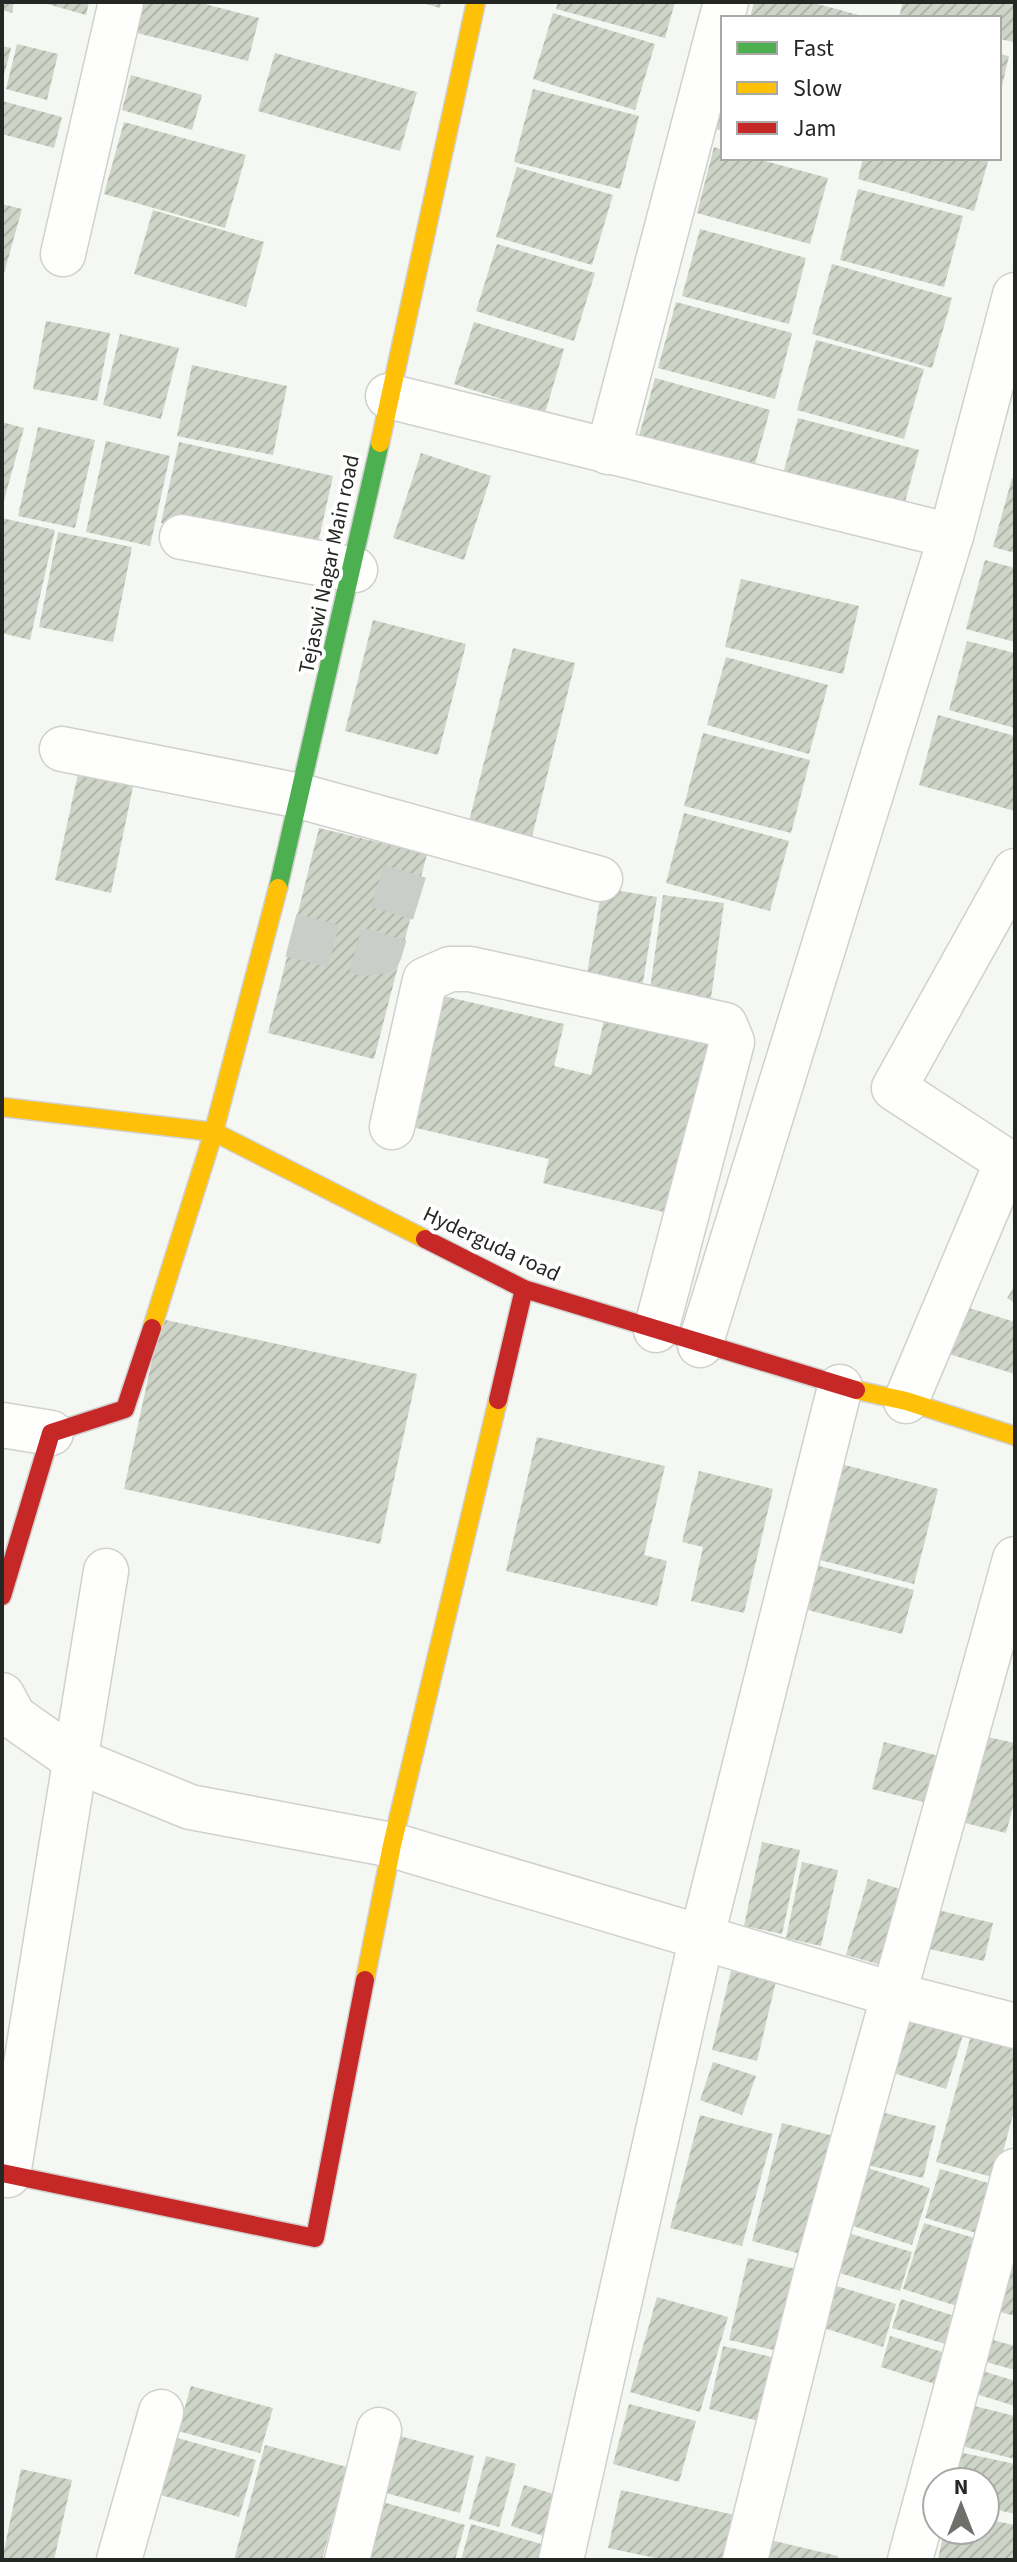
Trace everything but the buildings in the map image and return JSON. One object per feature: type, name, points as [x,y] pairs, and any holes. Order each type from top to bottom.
[{"type":"street","points":[[63,254],[121,2]]},
{"type":"street","name":"Tejaswi Nagar Main road","points":[[51,1433],[125,1409],[278,932],[300,796],[355,570],[388,396],[476,2]]},
{"type":"street","points":[[608,452],[721,21]]},
{"type":"street","points":[[700,1345],[951,536],[1015,295]]},
{"type":"street","points":[[388,396],[951,536]]},
{"type":"street","points":[[182,537],[355,570]]},
{"type":"street","points":[[62,749],[300,796],[415,838],[600,879]]},
{"type":"street","points":[[906,1401],[1011,1165],[894,1088],[1002,928],[1015,871]]},
{"type":"street","points":[[392,1127],[425,980],[435,973],[470,969],[725,1025],[732,1042],[656,1330]]},
{"type":"street","name":"Hyderguda road","points":[[2,1107],[214,1132],[524,1289],[840,1387],[906,1401],[1015,1436]]},
{"type":"street","points":[[106,1571],[75,1760],[18,2015],[5,2174],[315,2238],[392,1845],[524,1289]]},
{"type":"street","points":[[561,2560],[702,1936],[840,1387]]},
{"type":"street","points":[[2,1425],[51,1433],[2,1596]]},
{"type":"street","points":[[745,2560],[817,2270],[1015,1559]]},
{"type":"street","points":[[2,1695],[14,1717],[75,1760],[190,1807],[392,1845],[895,1995],[1015,2026]]},
{"type":"street","points":[[910,2560],[1015,2171]]},
{"type":"street","points":[[119,2560],[161,2412]]},
{"type":"street","points":[[347,2560],[379,2430]]},
{"type":"tunnel","points":[[291,935],[364,954],[380,952],[412,848]]},
{"type":"traffic: fast","points":[[278,888],[380,443]]},
{"type":"traffic: slow","points":[[380,443],[476,2]]},
{"type":"traffic: slow","points":[[152,1328],[214,1131],[278,888]]},
{"type":"traffic: slow","points":[[2,1107],[214,1132],[425,1239]]},
{"type":"traffic: slow","points":[[856,1390],[906,1401],[1015,1436]]},
{"type":"traffic: slow","points":[[365,1980],[392,1845],[498,1400]]},
{"type":"traffic: jam","points":[[425,1239],[524,1289],[856,1390]]},
{"type":"traffic: jam","points":[[498,1400],[524,1289]]},
{"type":"traffic: jam","points":[[2,1596],[51,1433],[125,1409],[152,1328]]},
{"type":"traffic: jam","points":[[2,2173],[315,2238],[365,1980]]}]
